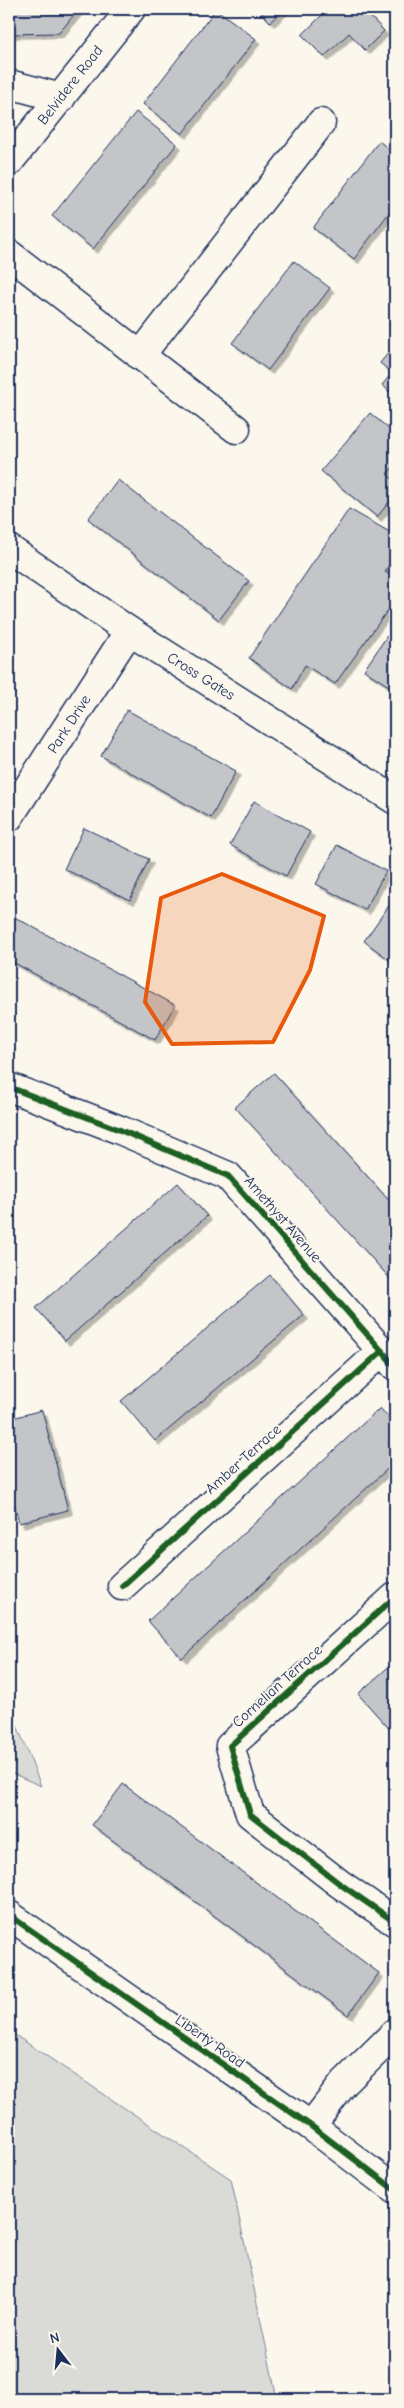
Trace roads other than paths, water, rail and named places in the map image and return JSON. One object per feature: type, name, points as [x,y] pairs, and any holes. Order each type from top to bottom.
[{"type":"street","name":"Belvidere Road","points":[[9,162],[130,9]]},
{"type":"street","points":[[9,84],[61,98]]},
{"type":"street","points":[[140,356],[321,123]]},
{"type":"street","points":[[9,254],[236,429]]},
{"type":"street","name":"Cross Gates","points":[[9,549],[129,631],[395,800]]},
{"type":"street","name":"Park Drive","points":[[9,817],[129,631]]},
{"type":"street","name":"Amethyst Avenue","points":[[9,1087],[120,1130],[228,1176],[389,1358]]},
{"type":"street","name":"Amber Terrace","points":[[122,1586],[389,1358]]},
{"type":"street","name":"Cornelian Terrace","points":[[395,1597],[230,1746],[250,1814],[340,1884],[395,1922]]},
{"type":"street","name":"Liberty Road","points":[[9,1916],[311,2126],[395,2190]]},
{"type":"street","points":[[311,2126],[344,2083],[395,2033]]}]
